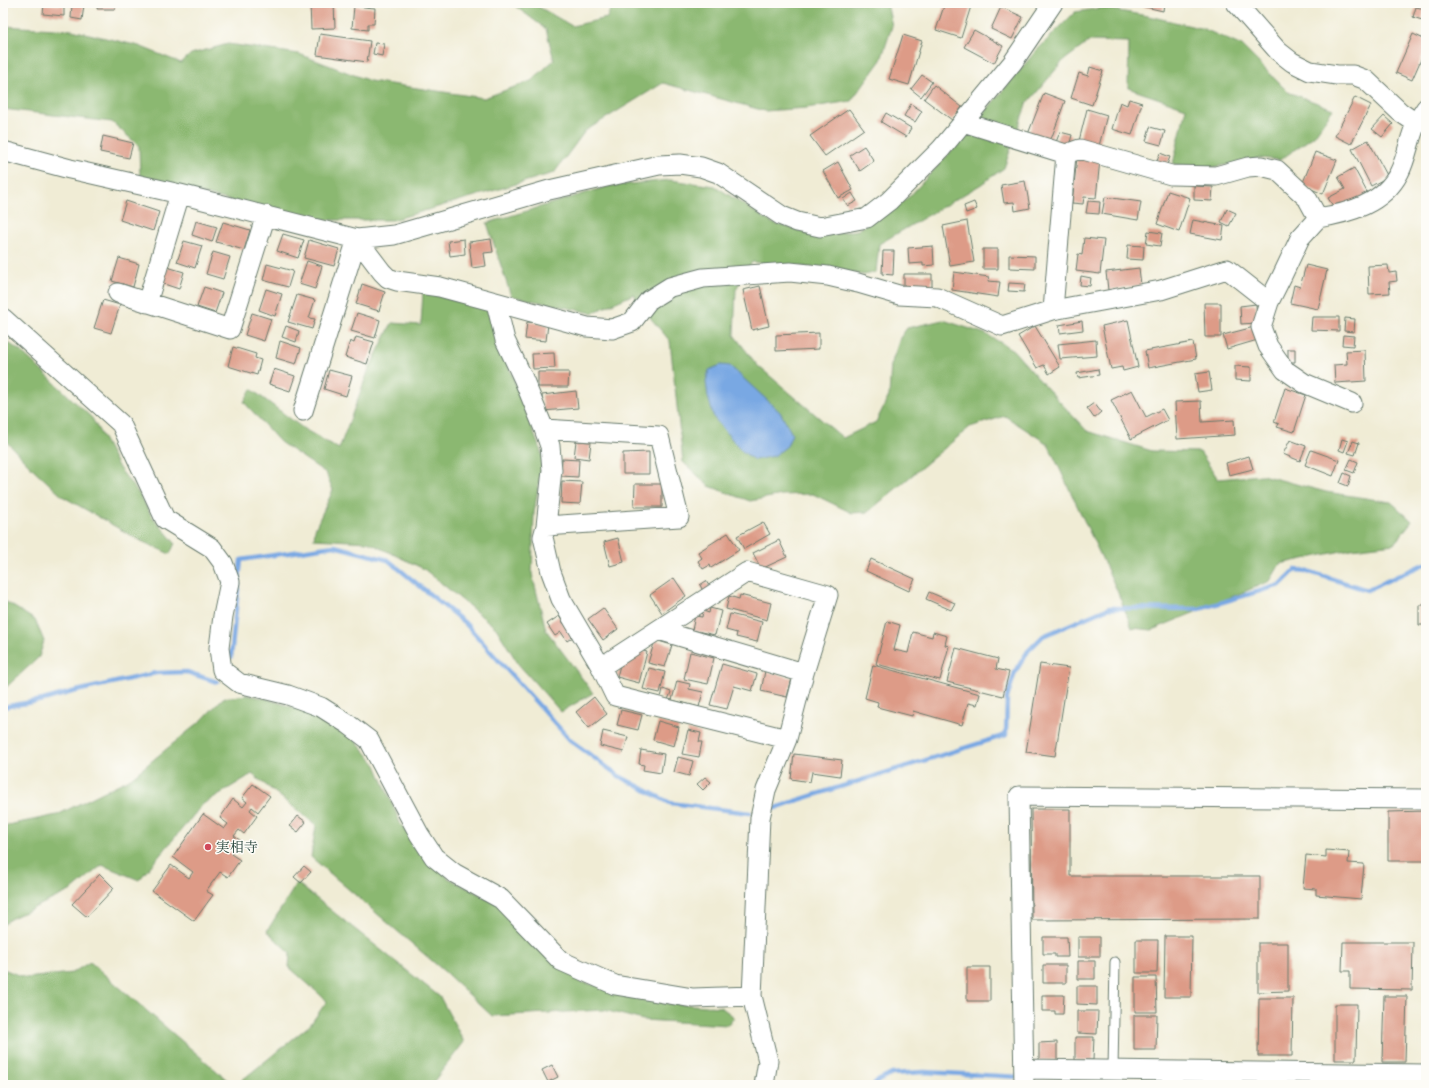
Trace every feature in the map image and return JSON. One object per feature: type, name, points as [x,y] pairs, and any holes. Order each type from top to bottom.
[{"type":"street","points":[[3,151],[70,169],[266,215],[357,240],[394,235],[549,190],[659,165],[680,164],[701,167],[718,173],[782,216],[797,222],[820,227],[867,218],[889,201],[941,149],[1013,62],[1053,3]]},
{"type":"street","points":[[1236,3],[1278,51],[1292,62],[1310,71],[1337,75],[1353,75],[1366,80],[1400,112],[1421,116],[1399,173],[1388,188],[1368,204],[1342,214],[1318,218],[1300,238],[1269,302],[1261,327],[1268,346],[1285,370],[1304,383],[1352,403]]},
{"type":"street","points":[[963,122],[1066,154],[1080,149],[1171,175],[1216,176],[1248,167],[1261,166],[1277,170],[1307,198],[1318,218]]},
{"type":"street","points":[[1053,310],[1066,154]]},
{"type":"street","points":[[147,303],[180,194]]},
{"type":"street","points":[[118,294],[230,329],[266,215]]},
{"type":"street","points":[[357,240],[388,278],[440,287],[587,327],[612,329],[632,322],[649,300],[670,287],[703,278],[790,272],[828,276],[858,282],[899,295],[937,297],[1002,326],[1053,310],[1161,290],[1227,269],[1269,302]]},
{"type":"street","points":[[303,411],[357,240]]},
{"type":"street","points":[[496,303],[505,340],[523,378],[550,446],[552,470],[546,526],[543,537],[551,572],[561,599],[601,667],[615,696],[787,739]]},
{"type":"street","points":[[3,318],[121,424],[165,519],[212,548],[223,563],[230,582],[223,616],[219,648],[222,670],[239,683],[288,695],[321,707],[348,724],[369,740],[419,834],[434,857],[454,873],[501,899],[561,961],[614,985],[693,998],[752,996]]},
{"type":"street","points":[[544,428],[659,436],[679,518],[546,526]]},
{"type":"street","points":[[601,667],[747,572],[828,595],[804,673],[787,739],[766,790],[760,818],[752,996],[768,1061],[764,1085]]},
{"type":"street","points":[[658,630],[804,673]]},
{"type":"street","points":[[1426,800],[1019,796],[1024,1077],[1113,1070],[1426,1074]]},
{"type":"lane","points":[[1113,1070],[1115,962]]},
{"type":"green space","points":[[511,3],[532,3],[572,26],[607,18],[613,3],[887,3],[892,26],[881,60],[851,101],[806,108],[765,111],[663,83],[585,131],[554,173],[393,220],[308,220],[140,178],[139,146],[112,122],[3,109],[3,26],[72,30],[139,46],[181,63],[191,54],[228,44],[299,54],[370,81],[484,98],[531,81],[554,60],[546,29]]},
{"type":"green space","points":[[1102,8],[1153,17],[1204,29],[1242,46],[1288,92],[1333,109],[1314,136],[1280,160],[1260,158],[1201,169],[1173,164],[1186,108],[1128,88],[1129,42],[1090,41],[1063,61],[1026,105],[1004,168],[980,185],[879,244],[876,272],[864,275],[837,270],[752,262],[736,289],[734,335],[757,365],[843,438],[876,422],[889,396],[891,365],[900,338],[907,328],[943,320],[986,334],[1013,350],[1087,431],[1152,451],[1200,452],[1218,479],[1262,475],[1326,492],[1391,502],[1412,521],[1394,544],[1351,549],[1280,564],[1270,581],[1152,630],[1132,628],[1116,588],[1048,444],[1005,416],[970,427],[868,512],[852,513],[813,494],[782,495],[750,501],[709,486],[683,462],[670,341],[638,302],[634,294],[592,313],[511,296],[487,223],[609,186],[670,180],[715,186],[772,223],[819,236],[858,230],[909,197],[964,137],[1035,52],[1075,12]]},
{"type":"green space","points":[[423,292],[487,309],[543,457],[534,513],[532,574],[546,630],[593,693],[561,712],[519,665],[496,628],[424,569],[368,542],[314,539],[315,529],[333,490],[326,473],[280,442],[244,402],[251,389],[304,429],[339,449],[369,369],[392,323],[421,325]]},
{"type":"green space","points":[[3,339],[23,353],[92,418],[119,468],[140,495],[151,515],[175,543],[170,554],[139,540],[62,496],[3,438]]},
{"type":"green space","points":[[3,600],[35,620],[44,641],[39,657],[3,690]]},
{"type":"green space","points":[[247,695],[264,698],[314,714],[354,739],[376,765],[401,825],[448,878],[508,909],[581,982],[664,1003],[721,1007],[734,1017],[728,1025],[643,1020],[604,1010],[492,1016],[445,972],[311,857],[316,825],[252,774],[203,804],[139,880],[102,865],[72,890],[10,919],[3,925],[3,826],[57,815],[131,778],[202,720],[223,698]]},
{"type":"green space","points":[[297,883],[440,997],[464,1042],[431,1085],[236,1085],[310,1025],[327,1001],[289,967],[290,953],[267,931]]},
{"type":"green space","points":[[90,962],[233,1085],[3,1085],[3,969],[26,978],[72,973]]},
{"type":"water","points":[[721,365],[730,366],[780,412],[792,434],[787,446],[774,456],[754,460],[742,451],[714,418],[708,397],[706,382],[709,370]]},
{"type":"building","points":[[98,3],[115,3],[115,9],[97,9]]},
{"type":"building","points":[[310,3],[334,3],[335,28],[311,29]]},
{"type":"building","points":[[945,3],[972,3],[961,38],[936,30]]},
{"type":"building","points":[[1164,3],[1163,11],[1133,4]]},
{"type":"building","points":[[44,4],[64,5],[64,16],[43,14]]},
{"type":"building","points":[[72,4],[84,5],[82,20],[71,18]]},
{"type":"building","points":[[354,6],[375,8],[374,24],[368,24],[368,30],[352,28]]},
{"type":"building","points":[[1001,7],[1023,17],[1012,39],[991,29]]},
{"type":"building","points":[[1416,7],[1425,9],[1422,20],[1413,17]]},
{"type":"building","points":[[974,30],[1003,46],[994,63],[964,47]]},
{"type":"building","points":[[320,34],[370,41],[367,62],[317,55]]},
{"type":"building","points":[[1413,34],[1426,40],[1426,48],[1412,80],[1396,73]]},
{"type":"building","points":[[903,35],[922,41],[909,85],[889,79]]},
{"type":"building","points":[[375,43],[384,44],[382,56],[373,54]]},
{"type":"building","points":[[1090,67],[1103,71],[1092,105],[1071,98],[1079,73],[1088,76]]},
{"type":"building","points":[[922,75],[932,82],[921,97],[911,89]]},
{"type":"building","points":[[934,85],[962,107],[952,120],[924,99]]},
{"type":"building","points":[[1044,93],[1065,101],[1050,142],[1028,134]]},
{"type":"building","points":[[1355,97],[1371,105],[1351,144],[1335,136]]},
{"type":"building","points":[[1129,99],[1142,103],[1132,135],[1112,129],[1120,102],[1127,105]]},
{"type":"building","points":[[911,104],[922,111],[915,122],[904,116]]},
{"type":"building","points":[[849,109],[864,129],[825,156],[810,136]]},
{"type":"building","points":[[1087,109],[1107,115],[1099,146],[1079,141]]},
{"type":"building","points":[[886,113],[911,128],[906,137],[881,122]]},
{"type":"building","points":[[1384,116],[1393,124],[1382,137],[1372,129]]},
{"type":"building","points":[[1150,127],[1165,131],[1161,145],[1146,141]]},
{"type":"building","points":[[1060,132],[1072,135],[1069,146],[1056,142]]},
{"type":"building","points":[[103,136],[133,143],[129,158],[100,152]]},
{"type":"building","points":[[1368,140],[1388,177],[1371,186],[1352,149]]},
{"type":"building","points":[[864,146],[874,161],[860,171],[850,155]]},
{"type":"building","points":[[1315,152],[1337,160],[1323,194],[1302,185]]},
{"type":"building","points":[[1160,153],[1170,157],[1166,167],[1156,164]]},
{"type":"building","points":[[1077,157],[1100,160],[1096,198],[1084,197],[1083,204],[1072,203]]},
{"type":"building","points":[[838,162],[853,190],[838,198],[823,171]]},
{"type":"building","points":[[1354,168],[1368,194],[1336,211],[1328,198],[1345,189],[1338,177]]},
{"type":"building","points":[[1025,181],[1030,208],[1015,211],[1014,202],[1004,203],[1001,185]]},
{"type":"building","points":[[1194,186],[1213,187],[1212,201],[1194,200]]},
{"type":"building","points":[[1168,191],[1190,198],[1179,232],[1157,224]]},
{"type":"building","points":[[852,193],[857,201],[848,206],[843,199]]},
{"type":"building","points":[[1105,197],[1141,202],[1138,220],[1102,214]]},
{"type":"building","points":[[126,201],[159,212],[153,231],[120,220]]},
{"type":"building","points":[[1088,201],[1100,202],[1099,214],[1086,213]]},
{"type":"building","points":[[974,202],[977,209],[966,213],[964,206]]},
{"type":"building","points":[[1227,209],[1236,213],[1229,226],[1221,222]]},
{"type":"building","points":[[1193,220],[1224,226],[1222,240],[1190,234]]},
{"type":"building","points":[[196,221],[217,227],[212,242],[192,235]]},
{"type":"building","points":[[967,221],[974,262],[950,266],[943,226]]},
{"type":"building","points":[[223,222],[250,230],[244,250],[216,242]]},
{"type":"building","points":[[1148,231],[1162,233],[1160,246],[1146,244]]},
{"type":"building","points":[[283,234],[304,240],[298,258],[277,251]]},
{"type":"building","points":[[1084,238],[1104,240],[1100,274],[1076,271],[1078,254],[1082,255]]},
{"type":"building","points":[[464,239],[465,254],[450,256],[448,241]]},
{"type":"building","points":[[491,239],[493,252],[484,253],[486,266],[472,268],[469,242]]},
{"type":"building","points":[[309,240],[339,249],[334,266],[304,258]]},
{"type":"building","points":[[184,241],[202,246],[195,268],[177,262]]},
{"type":"building","points":[[1128,245],[1144,246],[1143,260],[1127,259]]},
{"type":"building","points":[[933,246],[934,265],[923,266],[923,263],[909,264],[908,248]]},
{"type":"building","points":[[983,249],[998,249],[998,269],[983,269]]},
{"type":"building","points":[[883,251],[894,251],[893,275],[882,274]]},
{"type":"building","points":[[213,252],[230,257],[223,279],[206,274]]},
{"type":"building","points":[[1009,255],[1035,256],[1035,269],[1009,268]]},
{"type":"building","points":[[119,258],[139,264],[133,287],[112,281]]},
{"type":"building","points":[[307,261],[322,266],[315,289],[299,284]]},
{"type":"building","points":[[267,264],[293,271],[288,287],[263,280]]},
{"type":"building","points":[[1306,265],[1327,270],[1318,309],[1290,303],[1294,285],[1300,287]]},
{"type":"building","points":[[1388,265],[1389,273],[1396,272],[1397,281],[1389,282],[1390,293],[1369,294],[1368,266]]},
{"type":"building","points":[[167,267],[184,272],[179,289],[161,283]]},
{"type":"building","points":[[1139,268],[1141,285],[1108,290],[1106,272]]},
{"type":"building","points":[[954,272],[989,277],[988,281],[1000,282],[998,297],[952,290]]},
{"type":"building","points":[[904,274],[932,274],[932,288],[904,289]]},
{"type":"building","points":[[1081,276],[1091,278],[1090,286],[1080,285]]},
{"type":"building","points":[[1009,283],[1025,284],[1024,292],[1008,291]]},
{"type":"building","points":[[362,284],[385,292],[379,311],[356,304]]},
{"type":"building","points":[[760,286],[769,326],[752,330],[743,290]]},
{"type":"building","points":[[204,287],[222,293],[215,313],[197,307]]},
{"type":"building","points":[[266,289],[282,294],[275,316],[259,310]]},
{"type":"building","points":[[297,295],[315,300],[309,318],[315,319],[312,329],[288,322]]},
{"type":"building","points":[[103,300],[120,305],[111,333],[94,328]]},
{"type":"building","points":[[1204,303],[1221,303],[1221,337],[1205,337]]},
{"type":"building","points":[[1256,304],[1257,323],[1241,324],[1240,306]]},
{"type":"building","points":[[252,313],[271,319],[264,341],[245,335]]},
{"type":"building","points":[[357,313],[380,320],[375,338],[351,331]]},
{"type":"building","points":[[1312,317],[1339,317],[1339,331],[1311,330]]},
{"type":"building","points":[[1345,318],[1355,319],[1354,332],[1344,331]]},
{"type":"building","points":[[1128,320],[1138,367],[1123,371],[1122,367],[1111,369],[1102,326]]},
{"type":"building","points":[[1082,321],[1083,330],[1060,333],[1059,325]]},
{"type":"building","points":[[527,322],[548,324],[546,341],[525,339]]},
{"type":"building","points":[[286,326],[299,331],[296,342],[282,337]]},
{"type":"building","points":[[1035,326],[1060,367],[1049,374],[1044,365],[1037,368],[1018,336]]},
{"type":"building","points":[[1258,326],[1261,339],[1227,349],[1223,335]]},
{"type":"building","points":[[819,333],[819,349],[776,351],[776,335]]},
{"type":"building","points":[[1343,335],[1354,336],[1353,346],[1342,345]]},
{"type":"building","points":[[356,337],[374,342],[367,364],[345,357],[350,341],[354,343]]},
{"type":"building","points":[[1096,340],[1097,356],[1060,359],[1058,344]]},
{"type":"building","points":[[280,341],[301,348],[296,364],[276,358]]},
{"type":"building","points":[[1193,342],[1196,359],[1148,368],[1145,351]]},
{"type":"building","points":[[233,347],[256,354],[255,358],[261,360],[257,375],[228,366]]},
{"type":"building","points":[[1288,349],[1295,349],[1295,362],[1288,362]]},
{"type":"building","points":[[1365,350],[1366,381],[1335,383],[1334,365],[1347,364],[1346,351]]},
{"type":"building","points":[[554,353],[555,368],[533,369],[532,354]]},
{"type":"building","points":[[1235,366],[1251,367],[1251,381],[1235,380]]},
{"type":"building","points":[[274,369],[295,376],[290,391],[269,384]]},
{"type":"building","points":[[1098,369],[1099,375],[1078,378],[1077,373]]},
{"type":"building","points":[[329,370],[352,376],[346,396],[324,389]]},
{"type":"building","points":[[538,372],[569,372],[568,387],[538,387]]},
{"type":"building","points":[[1209,372],[1212,390],[1198,392],[1195,374]]},
{"type":"building","points":[[1285,388],[1306,395],[1294,432],[1277,427],[1279,424],[1274,422]]},
{"type":"building","points":[[1132,390],[1146,417],[1162,409],[1168,420],[1131,439],[1111,400]]},
{"type":"building","points":[[576,391],[578,408],[543,411],[542,395]]},
{"type":"building","points":[[1201,401],[1202,422],[1234,420],[1235,435],[1177,439],[1175,402]]},
{"type":"building","points":[[1094,403],[1101,412],[1094,418],[1087,408]]},
{"type":"building","points":[[1342,439],[1348,441],[1344,452],[1339,450]]},
{"type":"building","points":[[1290,440],[1306,446],[1300,461],[1283,454]]},
{"type":"building","points":[[576,441],[591,442],[589,459],[574,457]]},
{"type":"building","points":[[1353,441],[1359,443],[1355,455],[1348,453]]},
{"type":"building","points":[[1311,450],[1339,460],[1333,476],[1305,465]]},
{"type":"building","points":[[649,452],[649,474],[623,474],[623,453]]},
{"type":"building","points":[[1249,456],[1253,469],[1229,475],[1226,463]]},
{"type":"building","points":[[562,459],[579,460],[578,477],[561,476]]},
{"type":"building","points":[[1351,459],[1358,462],[1354,473],[1346,470]]},
{"type":"building","points":[[1344,473],[1351,476],[1348,486],[1340,483]]},
{"type":"building","points":[[562,481],[582,482],[580,504],[561,503]]},
{"type":"building","points":[[635,484],[662,484],[662,507],[634,507]]},
{"type":"building","points":[[763,522],[770,534],[744,549],[737,536]]},
{"type":"building","points":[[728,533],[739,550],[711,568],[710,565],[703,569],[698,561],[702,558],[698,552]]},
{"type":"building","points":[[618,538],[624,562],[610,566],[604,542]]},
{"type":"building","points":[[779,540],[787,557],[761,569],[753,553]]},
{"type":"building","points":[[871,559],[915,579],[909,591],[866,571]]},
{"type":"building","points":[[674,578],[686,596],[662,613],[650,595]]},
{"type":"building","points":[[706,581],[711,589],[704,593],[700,585]]},
{"type":"building","points":[[929,592],[955,603],[951,610],[926,599]]},
{"type":"building","points":[[740,595],[771,603],[767,620],[726,609],[729,596],[739,599]]},
{"type":"building","points":[[1419,605],[1426,605],[1426,625],[1419,625]]},
{"type":"building","points":[[603,608],[618,629],[603,640],[588,619]]},
{"type":"building","points":[[710,608],[721,611],[715,635],[692,630],[695,616],[702,617],[703,611],[709,613]]},
{"type":"building","points":[[730,614],[762,622],[757,642],[736,637],[737,633],[726,630]]},
{"type":"building","points":[[559,616],[564,624],[567,622],[576,635],[567,641],[561,632],[555,636],[547,624]]},
{"type":"building","points":[[887,621],[900,625],[894,650],[908,653],[913,632],[932,637],[933,632],[947,636],[945,645],[949,646],[940,680],[876,664]]},
{"type":"building","points":[[655,640],[672,645],[665,667],[648,663]]},
{"type":"building","points":[[956,648],[998,659],[996,669],[1009,672],[1003,696],[947,682]]},
{"type":"building","points":[[639,650],[647,652],[639,683],[617,677],[621,661]]},
{"type":"building","points":[[690,652],[714,658],[708,684],[684,679]]},
{"type":"building","points":[[722,664],[757,674],[752,691],[734,686],[727,709],[710,705]]},
{"type":"building","points":[[1040,664],[1069,668],[1055,756],[1026,752]]},
{"type":"building","points":[[873,665],[980,694],[977,705],[968,703],[962,725],[913,711],[912,716],[877,707],[878,702],[865,698]]},
{"type":"building","points":[[649,668],[665,672],[660,693],[643,689]]},
{"type":"building","points":[[765,671],[792,678],[787,697],[761,691]]},
{"type":"building","points":[[677,681],[690,684],[689,689],[703,692],[699,707],[672,700]]},
{"type":"building","points":[[663,689],[671,692],[668,700],[661,698]]},
{"type":"building","points":[[594,697],[607,714],[589,728],[576,712]]},
{"type":"building","points":[[621,710],[642,715],[638,730],[617,725]]},
{"type":"building","points":[[658,721],[679,727],[674,746],[653,740]]},
{"type":"building","points":[[688,730],[701,733],[699,742],[702,742],[699,757],[682,754]]},
{"type":"building","points":[[603,731],[628,737],[624,752],[600,746]]},
{"type":"building","points":[[641,750],[664,754],[661,773],[643,770],[644,765],[639,764]]},
{"type":"building","points":[[794,754],[842,760],[840,776],[812,772],[810,782],[791,779]]},
{"type":"building","points":[[678,757],[693,761],[689,776],[674,772]]},
{"type":"building","points":[[705,777],[711,782],[703,790],[697,784]]},
{"type":"building","name":"実相寺","points":[[253,784],[270,796],[258,812],[252,807],[250,810],[257,816],[244,834],[239,830],[234,836],[241,841],[231,854],[240,860],[228,877],[220,872],[206,891],[213,895],[194,921],[152,891],[171,865],[189,878],[193,872],[173,857],[203,814],[224,829],[228,824],[220,818],[233,799],[243,807],[247,802],[242,798]]},
{"type":"building","points":[[1031,809],[1070,809],[1070,876],[1260,876],[1260,919],[1032,920]]},
{"type":"building","points":[[1426,811],[1426,861],[1388,861],[1388,812]]},
{"type":"building","points":[[298,816],[306,822],[298,832],[290,826]]},
{"type":"building","points":[[1326,850],[1349,852],[1348,863],[1364,864],[1361,899],[1316,895],[1316,889],[1303,888],[1306,855],[1326,857]]},
{"type":"building","points":[[304,866],[311,872],[301,883],[294,877]]},
{"type":"building","points":[[100,874],[114,888],[87,917],[72,904]]},
{"type":"building","points":[[1165,936],[1192,936],[1191,997],[1164,997]]},
{"type":"building","points":[[1043,937],[1067,937],[1068,957],[1055,957],[1055,954],[1043,954]]},
{"type":"building","points":[[1078,937],[1100,937],[1100,957],[1078,957]]},
{"type":"building","points":[[1136,940],[1158,940],[1157,973],[1136,973]]},
{"type":"building","points":[[1343,942],[1413,942],[1412,990],[1350,989],[1350,971],[1342,971]]},
{"type":"building","points":[[1258,943],[1288,943],[1288,991],[1258,992]]},
{"type":"building","points":[[1078,961],[1095,961],[1095,979],[1078,979]]},
{"type":"building","points":[[1043,965],[1066,965],[1066,983],[1043,983]]},
{"type":"building","points":[[967,967],[990,967],[990,1001],[967,1001]]},
{"type":"building","points":[[1135,977],[1156,977],[1157,1012],[1135,1012]]},
{"type":"building","points":[[1077,986],[1097,986],[1097,1005],[1077,1004]]},
{"type":"building","points":[[1042,995],[1064,995],[1063,1014],[1055,1014],[1055,1011],[1042,1011]]},
{"type":"building","points":[[1424,995],[1426,995],[1426,1022],[1424,1022]]},
{"type":"building","points":[[1384,996],[1407,996],[1405,1062],[1382,1062]]},
{"type":"building","points":[[1259,998],[1293,998],[1292,1056],[1258,1056]]},
{"type":"building","points":[[1335,1004],[1357,1004],[1356,1060],[1335,1060]]},
{"type":"building","points":[[1077,1011],[1098,1011],[1097,1034],[1077,1033]]},
{"type":"building","points":[[1134,1015],[1157,1015],[1156,1050],[1134,1050]]},
{"type":"building","points":[[1075,1037],[1094,1037],[1093,1060],[1075,1060]]},
{"type":"building","points":[[1057,1042],[1057,1060],[1039,1060],[1039,1043]]},
{"type":"building","points":[[552,1065],[558,1077],[548,1082],[542,1070]]},
{"type":"waterway","points":[[231,657],[241,560],[334,546],[388,560],[465,623],[570,740],[619,776],[670,803],[750,813]]},
{"type":"waterway","points":[[770,810],[1006,735],[1007,698],[1015,672],[1028,651],[1043,636],[1109,608],[1199,609],[1280,585],[1295,570],[1307,571],[1367,590],[1426,564]]},
{"type":"waterway","points":[[3,707],[43,700],[156,673],[187,672],[217,682]]},
{"type":"waterway","points":[[874,1085],[878,1081],[892,1074],[924,1072],[1021,1077]]},
{"type":"place","name":"実相寺","points":[[208,847]]}]
